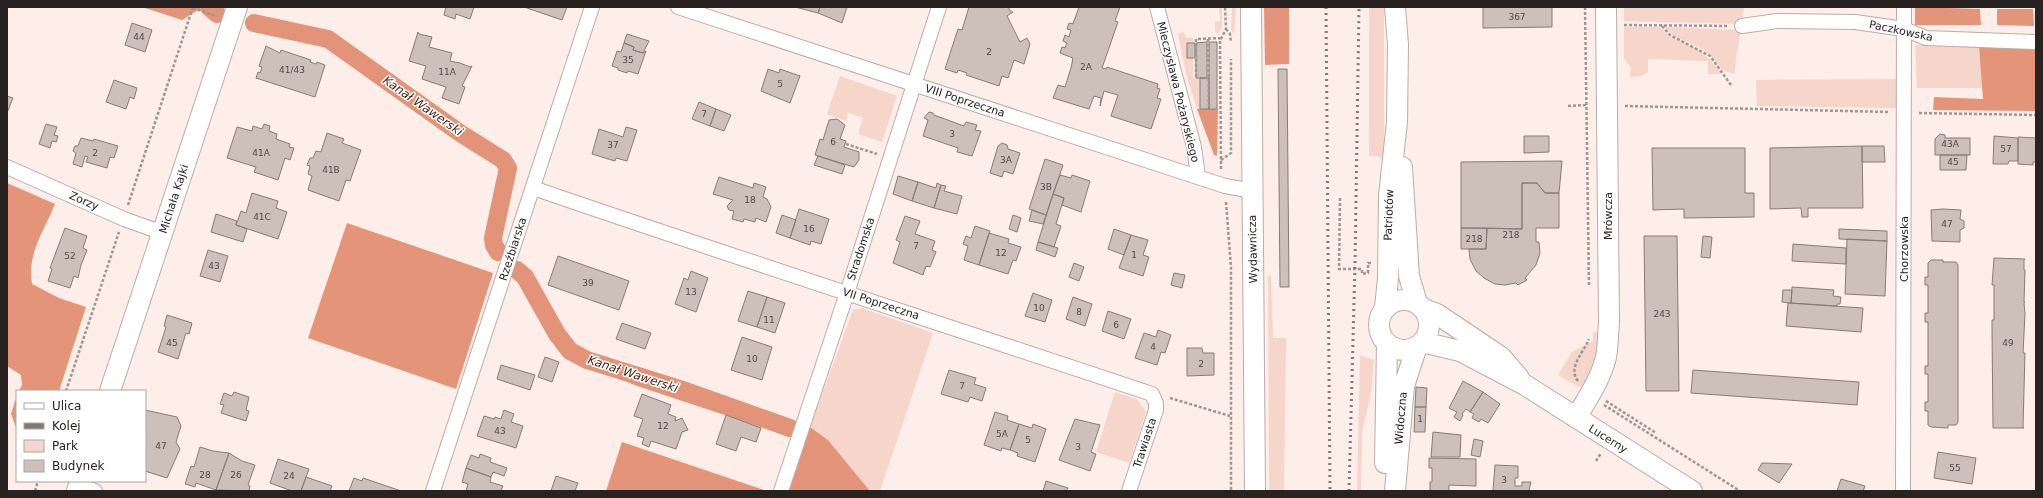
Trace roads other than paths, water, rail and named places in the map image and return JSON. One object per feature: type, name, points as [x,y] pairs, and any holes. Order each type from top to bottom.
[{"type":"main road","name":"Wydawnicza","points":[[1251,7],[1255,491]]},
{"type":"main road","name":"Patriotów","points":[[1385,308],[1388,278],[1390,194],[1397,122],[1398,45],[1395,7]]},
{"type":"main road","name":"Mrówcza","points":[[1576,418],[1599,377],[1606,355],[1609,323],[1606,7]]},
{"type":"main road","name":"Michała Kajki","points":[[110,390],[235,14]]},
{"type":"main road","name":"Patriotów","points":[[1397,122],[1403,170],[1408,276],[1421,306]]},
{"type":"main road","points":[[1406,300],[1421,306],[1428,319],[1429,329],[1420,344],[1402,350],[1387,344],[1381,336],[1378,326],[1380,316],[1385,308],[1395,301],[1406,300]]},
{"type":"main road","name":"Lucerny","points":[[1421,306],[1437,314],[1472,348],[1525,385],[1692,491]]},
{"type":"main road","name":"Widoczna","points":[[1385,491],[1387,344]]},
{"type":"main road","name":"Lucerny","points":[[1420,344],[1472,348]]},
{"type":"main road","name":"Widoczna","points":[[1395,491],[1404,386],[1420,344]]},
{"type":"street","name":"Rzeźbiarska","points":[[433,491],[592,7]]},
{"type":"street","name":"VIII Poprzeczna","points":[[678,7],[1225,186],[1253,191]]},
{"type":"street","name":"Stradomska","points":[[781,491],[847,293],[939,7]]},
{"type":"street","name":"Mieczysława Pożaryskiego","points":[[1157,7],[1194,147],[1198,176]]},
{"type":"street","name":"Chorzowska","points":[[1903,491],[1905,112],[1904,7]]},
{"type":"street","name":"Paczkowska","points":[[1742,26],[1777,21],[1847,22],[1904,29],[1926,38],[2036,42]]},
{"type":"street","name":"Zorzy","points":[[7,167],[124,219],[163,233]]},
{"type":"street","name":"VII Poprzeczna","points":[[533,188],[744,260],[1152,394]]},
{"type":"street","name":"Trawiasta","points":[[1129,491],[1156,410],[1156,404],[1152,394]]},
{"type":"waterway","name":"Kanał Wawerski","points":[[209,7],[217,14]]},
{"type":"waterway","name":"Kanał Wawerski","points":[[254,23],[328,39],[460,133],[503,160],[508,168],[493,238],[494,245],[498,252]]},
{"type":"waterway","name":"Kanał Wawerski","points":[[517,270],[525,277],[557,334],[570,351],[587,360],[680,389],[790,428]]},
{"type":"waterway","name":"Kanał Wawerski","points":[[810,439],[857,491]]},
{"type":"railway","points":[[1326,7],[1330,491]]},
{"type":"railway","points":[[1349,491],[1355,265],[1359,7]]}]
